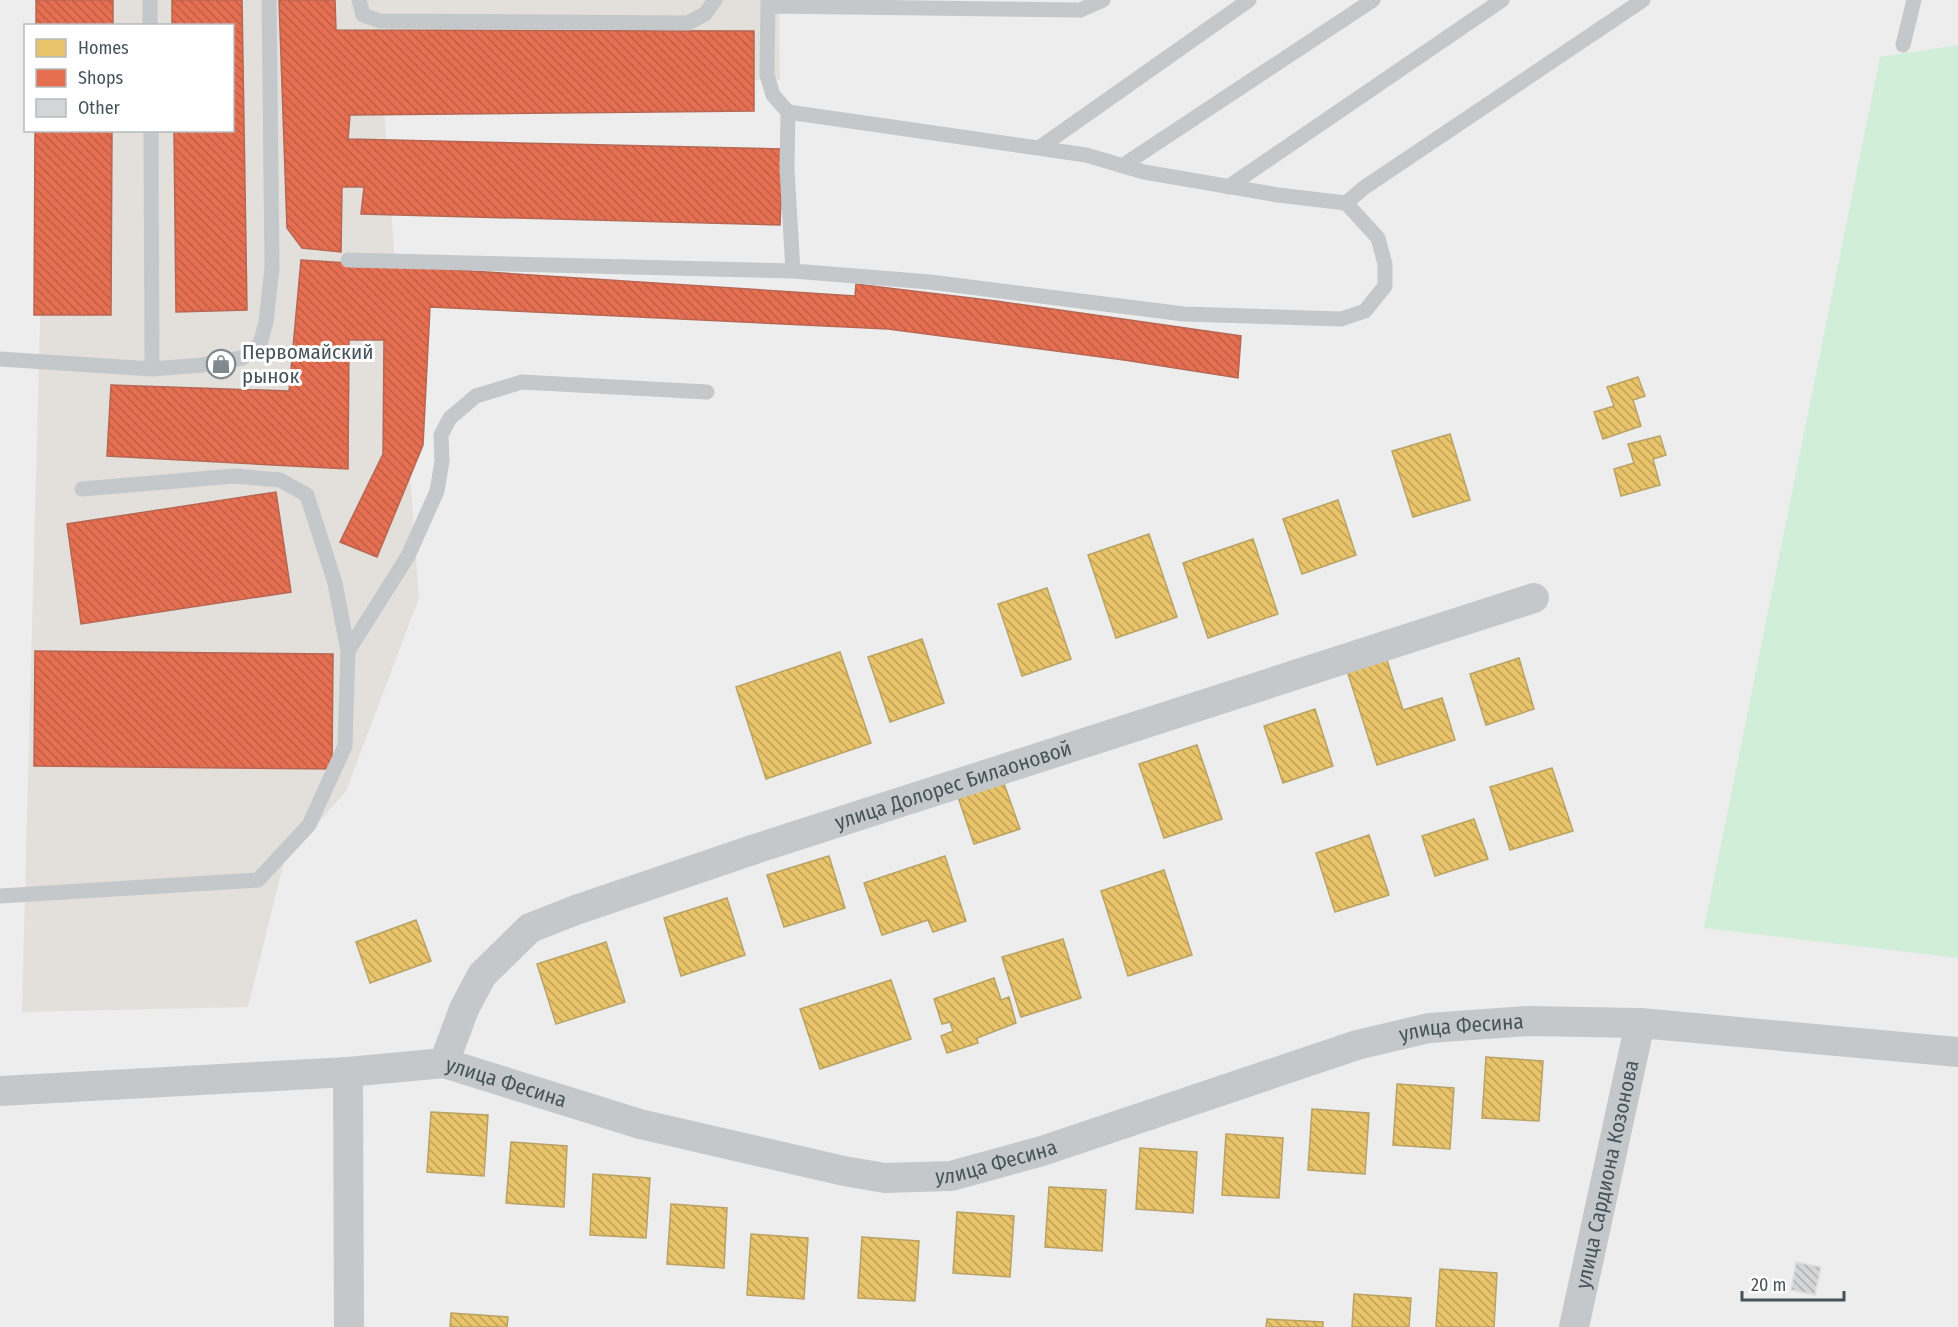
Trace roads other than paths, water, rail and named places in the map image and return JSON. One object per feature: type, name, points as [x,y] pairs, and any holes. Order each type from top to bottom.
[{"type":"street","name":"улица Долорес Билаоновой","points":[[444,1063],[464,1009],[482,975],[530,928],[752,850],[1534,598]]},
{"type":"street","name":"улица Фесина","points":[[0,1091],[348,1072],[444,1063],[640,1124],[844,1172],[885,1178],[951,1176],[1042,1152],[1357,1044],[1429,1028],[1528,1021],[1640,1023],[1958,1052]]},
{"type":"street","name":"улица Сардиона Козонова","points":[[1574,1327],[1640,1023]]},
{"type":"street","points":[[348,1072],[349,1327]]},
{"type":"lane","points":[[150,0],[150,24]]},
{"type":"lane","points":[[0,359],[152,369],[202,365],[242,358],[260,344],[266,322],[272,268],[268,0]]},
{"type":"lane","points":[[359,0],[363,15],[380,21],[688,24],[705,14],[715,0]]},
{"type":"lane","points":[[348,260],[793,271],[930,282],[1184,314],[1341,319],[1365,311],[1385,286],[1385,264],[1378,238],[1346,203],[1228,187],[1144,172],[1086,155],[788,112],[773,95],[767,75],[768,3],[1080,10],[1103,0]]},
{"type":"lane","points":[[1038,148],[1249,0]]},
{"type":"lane","points":[[1122,165],[1373,0]]},
{"type":"lane","points":[[1228,187],[1502,0]]},
{"type":"lane","points":[[1346,203],[1365,187],[1643,0]]},
{"type":"lane","points":[[1903,45],[1914,0]]},
{"type":"lane","points":[[788,112],[787,169],[793,271]]},
{"type":"lane","points":[[151,132],[152,369]]},
{"type":"lane","points":[[348,651],[408,556],[437,491],[441,435],[450,418],[476,396],[522,382],[707,392]]},
{"type":"lane","points":[[0,896],[258,880],[309,825],[345,746],[348,651],[335,583],[307,495],[280,480],[234,476],[82,489]]},
{"type":"place","name":"Первомайский рынок","points":[[221,364]]}]
